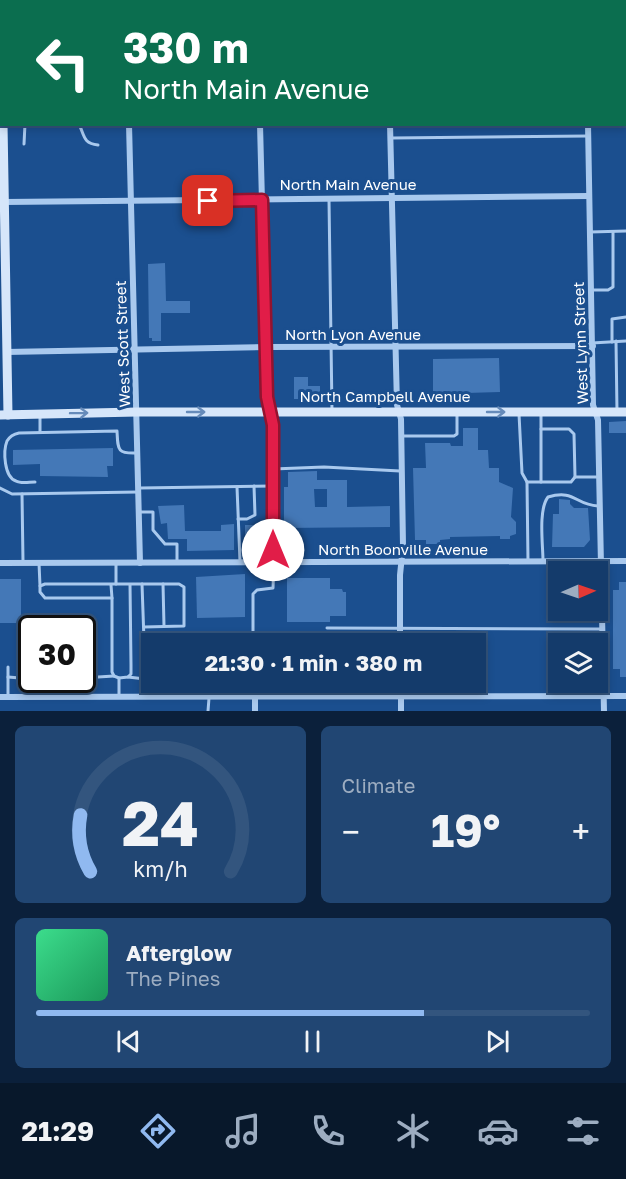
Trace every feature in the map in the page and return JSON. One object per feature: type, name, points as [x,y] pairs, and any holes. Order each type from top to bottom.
[{"type":"main road","points":[[3,126],[2,202],[6,351],[4,415]]},
{"type":"main road","name":"North Campbell Avenue","points":[[4,415],[137,412],[622,412]]},
{"type":"street","name":"West Scott Street","points":[[130,126],[140,563]]},
{"type":"street","points":[[260,126],[267,397],[273,425],[273,562]]},
{"type":"street","points":[[390,126],[397,405],[402,436],[400,633]]},
{"type":"street","name":"West Lynn Street","points":[[588,126],[593,405],[598,420],[601,561]]},
{"type":"street","name":"North Main Avenue","points":[[2,202],[391,200],[589,196]]},
{"type":"street","name":"North Lyon Avenue","points":[[6,351],[593,345]]},
{"type":"street","name":"North Boonville Avenue","points":[[0,563],[548,561]]},
{"type":"street","name":"North Boonville Avenue","points":[[608,561],[626,561]]},
{"type":"street","name":"West Lynn Street","points":[[603,621],[604,711]]},
{"type":"street","points":[[400,695],[401,711]]},
{"type":"street","points":[[255,696],[255,711]]},
{"type":"street","points":[[0,697],[626,696]]},
{"type":"lane","points":[[24,144],[25,126]]},
{"type":"lane","points":[[80,126],[86,141],[89,144],[98,145]]},
{"type":"lane","points":[[390,138],[588,136]]},
{"type":"lane","points":[[329,200],[332,412]]},
{"type":"lane","points":[[591,290],[608,290],[613,287],[613,231]]},
{"type":"lane","points":[[590,232],[626,231]]},
{"type":"lane","points":[[622,412],[612,319],[626,317]]},
{"type":"lane","points":[[593,345],[626,341]]},
{"type":"lane","points":[[402,436],[457,435],[457,412]]},
{"type":"lane","points":[[519,412],[522,473],[527,482],[528,561]]},
{"type":"lane","points":[[541,412],[541,482]]},
{"type":"lane","points":[[40,414],[40,432]]},
{"type":"lane","points":[[527,482],[571,482],[574,477],[574,434],[569,429],[541,429]]},
{"type":"lane","points":[[35,482],[15,481],[9,476],[6,446],[12,435],[40,432],[117,431],[120,451],[137,453]]},
{"type":"lane","points":[[273,470],[313,467],[402,471]]},
{"type":"lane","points":[[574,477],[599,477]]},
{"type":"lane","points":[[237,519],[247,519],[255,515],[254,486]]},
{"type":"lane","points":[[0,488],[12,494],[22,494],[273,486]]},
{"type":"lane","points":[[237,487],[240,562]]},
{"type":"lane","points":[[22,494],[23,563]]},
{"type":"lane","points":[[543,561],[543,514],[544,502],[548,497],[574,496],[584,504],[600,506]]},
{"type":"lane","points":[[138,512],[153,512],[153,531],[165,544],[177,544],[177,563]]},
{"type":"lane","points":[[253,633],[253,594],[257,590],[273,588],[273,562]]},
{"type":"lane","points":[[39,563],[41,595],[45,598],[112,598]]},
{"type":"lane","points":[[114,676],[112,598],[116,563]]},
{"type":"lane","points":[[40,586],[45,584],[180,584],[184,587],[184,626],[144,627]]},
{"type":"lane","points":[[128,677],[131,674],[130,584]]},
{"type":"lane","points":[[142,584],[144,633]]},
{"type":"lane","points":[[163,584],[164,626]]},
{"type":"lane","points":[[327,628],[603,629]]},
{"type":"lane","points":[[8,697],[9,668]]},
{"type":"lane","points":[[8,677],[18,678]]},
{"type":"lane","points":[[96,677],[141,678]]},
{"type":"lane","points":[[119,678],[119,697]]},
{"type":"lane","points":[[208,711],[209,696]]},
{"type":"building","points":[[165,263],[166,301],[190,301],[190,313],[161,313],[161,341],[152,341],[152,338],[149,338],[148,264]]},
{"type":"building","points":[[499,358],[500,392],[466,393],[466,397],[452,397],[452,393],[433,393],[433,359]]},
{"type":"building","points":[[294,377],[308,377],[308,386],[320,386],[320,399],[294,399]]},
{"type":"building","points":[[626,421],[626,433],[609,433],[609,422]]},
{"type":"building","points":[[463,428],[478,428],[478,450],[488,450],[489,468],[499,468],[499,482],[513,488],[511,517],[516,522],[516,534],[510,536],[510,539],[500,539],[500,536],[450,537],[450,539],[440,540],[440,544],[426,544],[426,540],[415,540],[413,468],[426,468],[425,443],[450,443],[451,446],[463,446]]},
{"type":"building","points":[[113,448],[113,466],[107,466],[108,477],[40,476],[40,464],[13,465],[13,450]]},
{"type":"building","points":[[317,471],[317,480],[347,480],[347,507],[390,506],[390,527],[284,528],[284,487],[288,487],[288,472]],"holes":[[[314,489],[327,489],[327,507],[315,507]]]},
{"type":"building","points":[[559,499],[570,500],[574,508],[588,508],[590,540],[584,547],[552,547],[553,514],[559,514]]},
{"type":"building","points":[[184,505],[185,531],[221,531],[221,525],[234,524],[234,550],[187,551],[187,539],[168,539],[167,523],[161,524],[158,506]]},
{"type":"building","points":[[245,525],[265,525],[265,541],[245,542]]},
{"type":"building","points":[[245,574],[245,617],[197,618],[196,577]]},
{"type":"building","points":[[287,578],[330,578],[330,589],[342,589],[346,592],[346,616],[330,616],[330,622],[287,622]]},
{"type":"building","points":[[0,579],[21,579],[21,615],[18,615],[18,623],[0,623]]},
{"type":"building","points":[[619,582],[626,582],[626,677],[620,677],[620,669],[613,669],[613,590],[619,590]]},
{"type":"building","points":[[206,631],[206,633],[176,633]]},
{"type":"route","points":[[208,201],[262,200],[267,397],[273,425],[273,550]]}]
